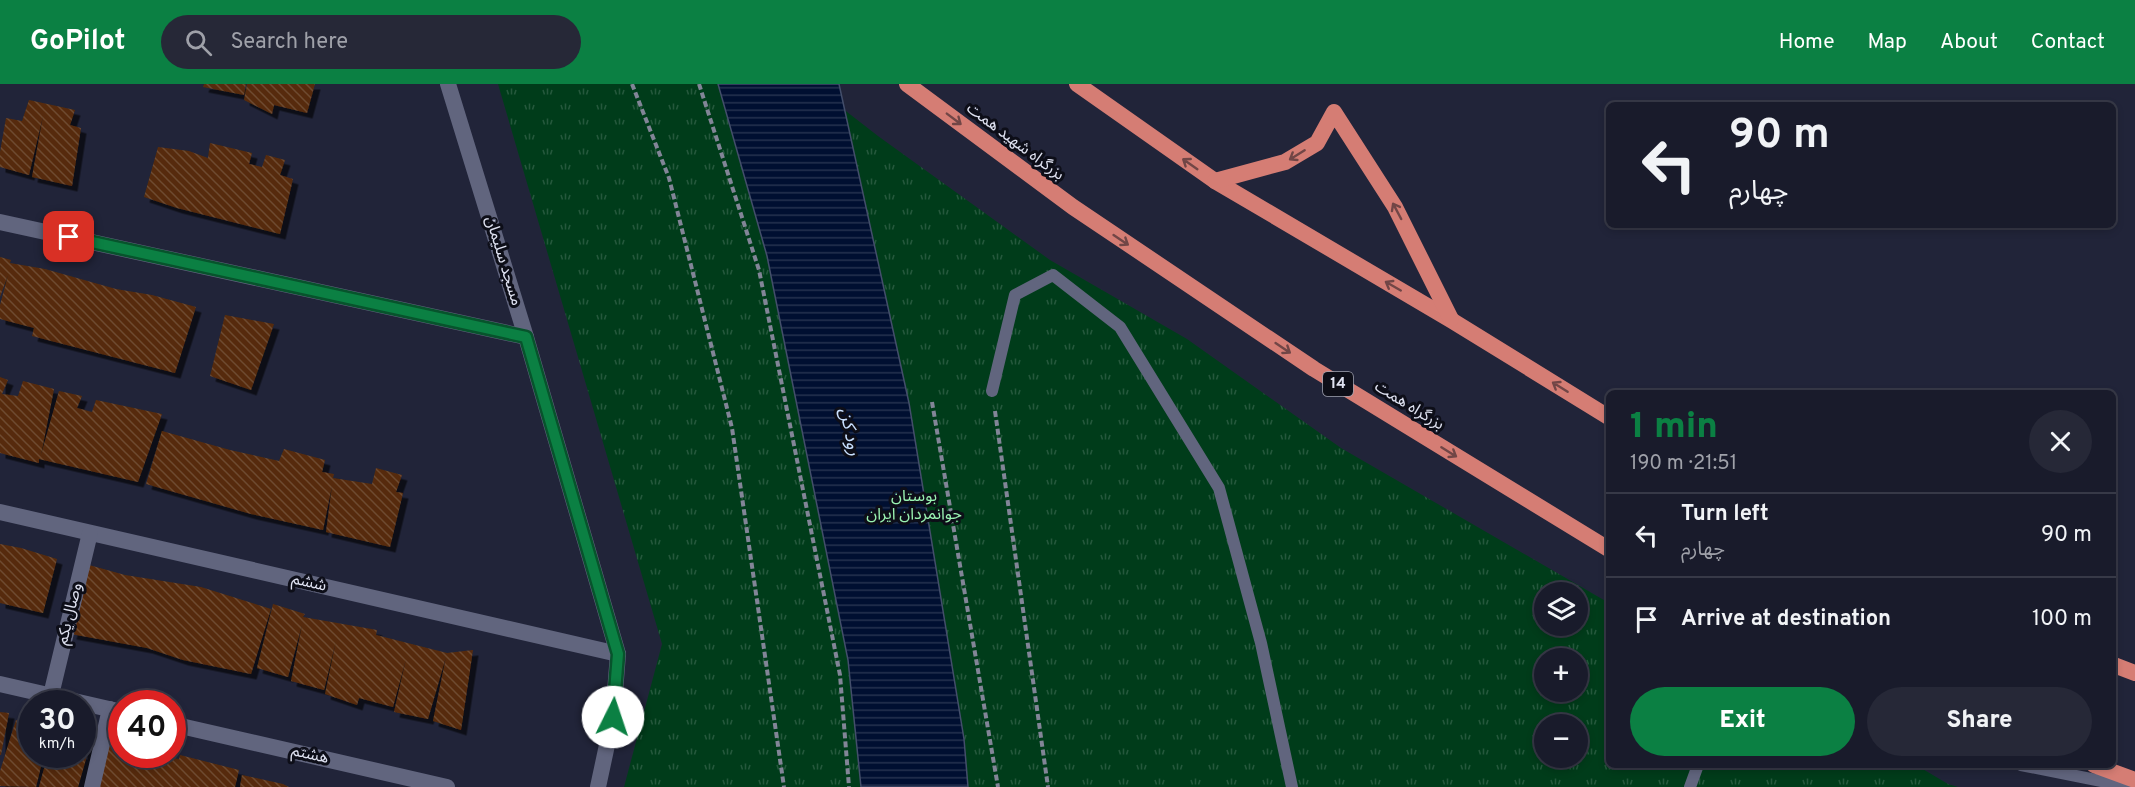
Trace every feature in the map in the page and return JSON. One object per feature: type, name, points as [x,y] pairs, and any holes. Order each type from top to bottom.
[{"type":"highway","name":"بزرگراه شهید همت","points":[[908,84],[1073,207]]},
{"type":"highway","points":[[1077,84],[1215,181],[1451,320],[1606,416]]},
{"type":"highway","points":[[1215,181],[1285,162],[1317,143],[1334,112],[1395,207],[1451,320]]},
{"type":"highway","name":"بزرگراه همت","points":[[1073,207],[1314,369],[1606,548]]},
{"type":"highway","points":[[2116,666],[2135,673]]},
{"type":"highway","points":[[2102,768],[2135,780]]},
{"type":"street","name":"مسجد سلیمان","points":[[448,84],[526,337],[618,654],[613,717],[597,787]]},
{"type":"street","points":[[0,222],[526,337]]},
{"type":"street","name":"ششم","points":[[0,512],[618,654]]},
{"type":"street","name":"وصال یکم","points":[[52,690],[90,533]]},
{"type":"street","points":[[0,684],[28,690]]},
{"type":"street","name":"هشتم","points":[[186,726],[447,787]]},
{"type":"street","points":[[92,787],[108,736]]},
{"type":"lane","points":[[992,391],[1015,295],[1053,275],[1120,327],[1219,488],[1261,643],[1292,787]]},
{"type":"lane","points":[[1690,787],[1697,768]]},
{"type":"lane","points":[[2036,768],[2131,787]]},
{"type":"path","points":[[632,84],[669,178],[732,428],[784,787]]},
{"type":"path","points":[[699,84],[759,270],[840,675],[849,787]]},
{"type":"path","points":[[992,391],[1048,787]]},
{"type":"path","points":[[932,402],[998,787]]},
{"type":"green space","name":"بوستان جوانمردان ایران","points":[[498,84],[811,84],[878,136],[1050,260],[1187,339],[1341,448],[1573,582],[1534,582],[1534,636],[1588,636],[1588,591],[1606,601],[1606,768],[1921,768],[1948,784],[1958,787],[624,787],[662,644]]},
{"type":"water","name":"رود کن","points":[[718,84],[839,84],[909,403],[964,739],[968,787],[861,787],[848,660],[767,256]]},
{"type":"building","points":[[204,84],[246,84],[244,95],[203,87]]},
{"type":"building","points":[[247,84],[315,84],[307,113],[274,105],[272,114],[244,100]]},
{"type":"building","points":[[29,100],[75,110],[70,125],[81,128],[72,186],[32,177],[43,116],[29,175],[0,167],[0,152],[6,118],[22,121]]},
{"type":"building","points":[[210,143],[252,153],[249,164],[262,167],[266,155],[285,160],[280,175],[293,179],[280,234],[177,208],[144,197],[158,147],[189,151],[208,158]]},
{"type":"building","points":[[0,257],[11,260],[10,263],[45,269],[116,289],[152,295],[196,307],[175,373],[32,336],[34,328],[0,319],[0,305],[8,275],[0,297]]},
{"type":"building","points":[[225,315],[274,324],[251,390],[210,376]]},
{"type":"building","points":[[0,377],[8,380],[2,394],[18,396],[23,381],[54,389],[41,455],[59,391],[82,396],[77,408],[92,412],[96,400],[162,414],[138,482],[39,459],[39,463],[0,453]]},
{"type":"building","points":[[162,431],[279,461],[284,449],[325,460],[322,472],[334,474],[333,478],[372,484],[376,468],[402,475],[396,492],[403,493],[390,547],[326,532],[332,486],[323,530],[251,514],[146,484]]},
{"type":"building","points":[[0,544],[57,559],[43,613],[0,603]]},
{"type":"building","points":[[89,565],[125,575],[201,587],[271,609],[251,674],[183,660],[147,648],[71,634]]},
{"type":"building","points":[[273,604],[305,614],[303,617],[377,630],[376,635],[447,653],[473,650],[461,730],[433,721],[446,657],[428,719],[394,712],[406,659],[393,707],[359,698],[357,705],[325,694],[336,641],[324,690],[291,681],[302,625],[288,677],[257,668]]},
{"type":"building","points":[[0,712],[9,713],[1,755],[0,755]]},
{"type":"building","points":[[16,720],[18,720],[18,768],[41,768],[36,787],[0,786],[0,771]]},
{"type":"building","points":[[107,745],[108,768],[186,768],[186,757],[239,770],[235,787],[97,787]]},
{"type":"building","points":[[44,768],[83,768],[78,787],[39,787]]},
{"type":"building","points":[[242,775],[283,784],[289,787],[240,787]]},
{"type":"route","points":[[69,237],[526,337],[618,654],[613,717]]}]
